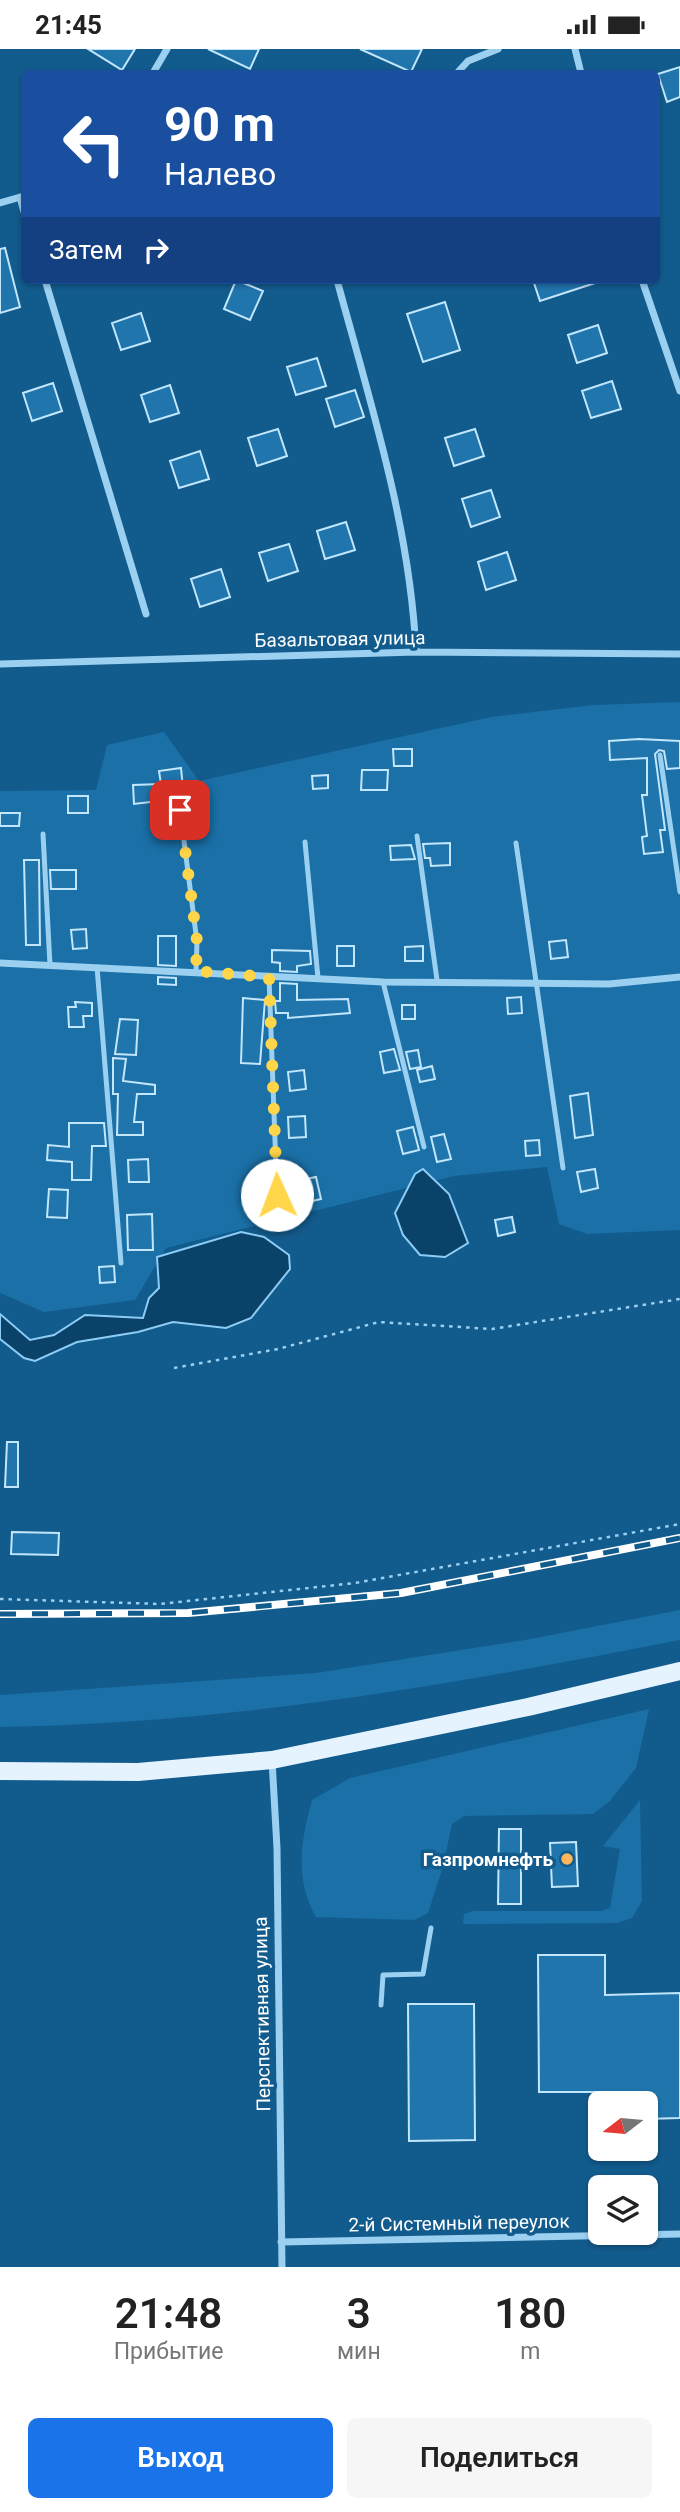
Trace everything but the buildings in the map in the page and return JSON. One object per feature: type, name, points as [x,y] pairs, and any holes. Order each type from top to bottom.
[{"type":"main road","points":[[0,1771],[183,1770],[272,1760],[528,1707],[680,1671]]},
{"type":"street","points":[[155,70],[167,49]]},
{"type":"street","points":[[460,70],[467,61],[498,49]]},
{"type":"street","points":[[575,49],[580,70]]},
{"type":"street","points":[[0,203],[21,196]]},
{"type":"street","points":[[46,284],[146,614]]},
{"type":"street","points":[[338,284],[391,484],[414,594],[416,652]]},
{"type":"street","points":[[643,284],[680,391]]},
{"type":"street","name":"Базальтовая улица","points":[[0,664],[416,652],[680,654]]},
{"type":"street","points":[[0,963],[383,982],[609,983],[680,977]]},
{"type":"street","name":"Перспективная улица","points":[[272,1760],[277,1849],[282,2267]]},
{"type":"street","name":"2-й Системный переулок","points":[[281,2242],[680,2234]]},
{"type":"lane","points":[[660,755],[680,892]]},
{"type":"lane","points":[[180,810],[197,941],[196,971]]},
{"type":"lane","points":[[43,834],[50,965]]},
{"type":"lane","points":[[417,836],[436,981]]},
{"type":"lane","points":[[305,842],[318,978]]},
{"type":"lane","points":[[516,843],[563,1168]]},
{"type":"lane","points":[[97,967],[121,1263]]},
{"type":"lane","points":[[269,977],[277,1195]]},
{"type":"lane","points":[[383,982],[424,1147]]},
{"type":"lane","points":[[381,2005],[383,1976],[423,1973],[431,1928]]},
{"type":"path","points":[[174,1368],[278,1349],[379,1322],[492,1329],[680,1299]]},
{"type":"path","points":[[0,1599],[160,1604],[355,1583],[680,1524]]},
{"type":"shaded area","points":[[680,702],[680,1230],[587,1234],[559,1224],[547,1167],[454,1176],[166,1248],[135,1300],[44,1312],[0,1293],[0,791],[96,790],[107,745],[164,732],[199,781],[491,717],[594,705]]},
{"type":"shaded area","points":[[423,1169],[449,1194],[468,1243],[445,1257],[420,1255],[403,1235],[395,1213],[415,1174]]},
{"type":"shaded area","points":[[241,1232],[264,1237],[289,1255],[290,1269],[251,1318],[226,1328],[173,1322],[138,1332],[77,1342],[35,1361],[24,1358],[0,1339],[0,1314],[30,1340],[54,1335],[85,1315],[143,1318],[149,1298],[159,1288],[157,1257]]},
{"type":"shaded area","points":[[680,1610],[680,1640],[511,1672],[256,1710],[85,1724],[0,1727],[0,1695],[316,1673],[525,1640]]},
{"type":"shaded area","points":[[649,1709],[636,1768],[610,1801],[593,1814],[464,1816],[452,1824],[443,1867],[428,1913],[414,1920],[316,1917],[309,1902],[302,1873],[303,1844],[312,1800],[350,1778]]},
{"type":"shaded area","points":[[640,1800],[642,1901],[632,1918],[617,1923],[463,1924],[464,1914],[473,1911],[601,1911],[610,1908],[620,1849],[603,1846]]},
{"type":"railway","points":[[0,1614],[188,1613],[401,1593],[680,1538]]},
{"type":"place","name":"Газпромнефть","points":[[567,1859]]},
{"type":"route","points":[[180,810],[197,941],[196,971],[269,977],[277,1195]]}]
